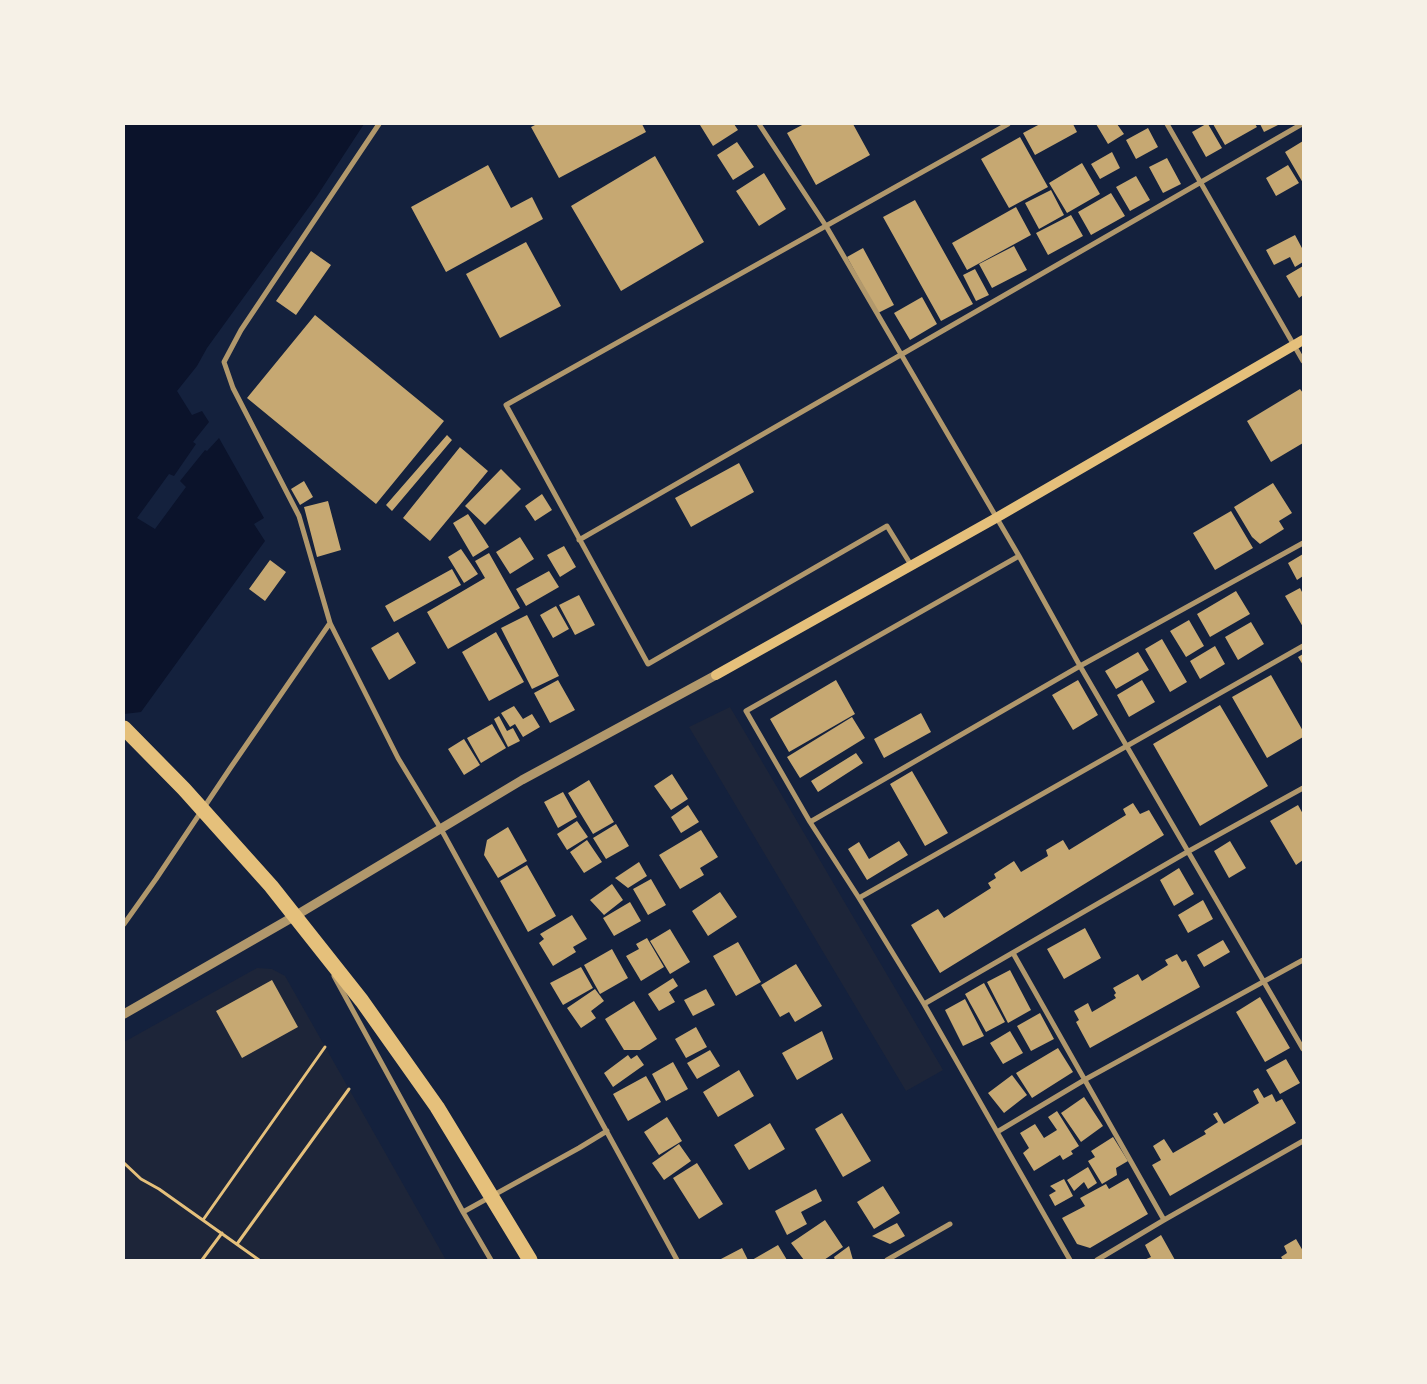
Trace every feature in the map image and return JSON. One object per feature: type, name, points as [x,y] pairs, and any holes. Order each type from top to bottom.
[{"type":"highway","points":[[124,728],[184,789],[271,886],[362,1001],[437,1107],[530,1260]]},
{"type":"main road","points":[[716,675],[996,518],[1299,343]]},
{"type":"street","points":[[379,124],[241,330],[224,362],[237,396],[299,516],[330,623],[398,758],[441,829],[678,1260]]},
{"type":"street","points":[[759,124],[826,226],[1019,556],[1080,666],[1265,980],[1303,1049]]},
{"type":"street","points":[[911,566],[887,526],[648,664],[506,405],[1008,124]]},
{"type":"street","points":[[1167,124],[1299,343],[1303,361]]},
{"type":"street","points":[[579,540],[1302,124]]},
{"type":"street","points":[[810,822],[1080,666],[1303,542]]},
{"type":"street","points":[[1019,556],[746,711],[810,822],[924,1004],[1070,1260]]},
{"type":"street","points":[[124,924],[330,623]]},
{"type":"street","points":[[859,898],[1303,646]]},
{"type":"street","points":[[124,1014],[300,914],[522,780],[716,675]]},
{"type":"street","points":[[924,1004],[1189,851],[1303,788]]},
{"type":"street","points":[[300,914],[463,1212],[492,1260]]},
{"type":"street","points":[[1013,953],[1086,1079],[1164,1220]]},
{"type":"street","points":[[997,1132],[1086,1079],[1303,960]]},
{"type":"street","points":[[463,1212],[607,1131]]},
{"type":"street","points":[[1097,1260],[1303,1141]]},
{"type":"street","points":[[887,1260],[950,1224]]},
{"type":"path","points":[[203,1220],[325,1047]]},
{"type":"path","points":[[237,1244],[349,1089]]},
{"type":"path","points":[[124,1163],[141,1180],[159,1189],[259,1260]]},
{"type":"path","points":[[202,1260],[222,1233]]},
{"type":"shaded area","points":[[124,124],[364,124],[317,196],[207,348],[197,366],[177,391],[192,415],[202,411],[209,422],[193,442],[196,444],[174,476],[169,474],[137,518],[155,529],[186,487],[180,481],[205,450],[207,451],[219,438],[264,518],[254,524],[265,541],[141,712],[124,714]]},
{"type":"shaded area","points":[[730,707],[943,1070],[906,1091],[689,727]]},
{"type":"shaded area","points":[[257,968],[272,969],[285,976],[446,1260],[124,1260],[124,1042]]},
{"type":"building","points":[[537,124],[642,124],[646,132],[559,178],[531,127]]},
{"type":"building","points":[[734,124],[738,130],[713,146],[700,125]]},
{"type":"building","points":[[804,124],[853,124],[870,155],[816,185],[787,133]]},
{"type":"building","points":[[1040,124],[1073,124],[1077,132],[1035,155],[1023,133]]},
{"type":"building","points":[[1096,124],[1117,124],[1124,134],[1108,144]]},
{"type":"building","points":[[1208,124],[1222,148],[1206,157],[1192,132]]},
{"type":"building","points":[[1213,124],[1255,124],[1257,127],[1225,145]]},
{"type":"building","points":[[1260,124],[1280,124],[1264,132]]},
{"type":"building","points":[[1148,128],[1158,147],[1136,159],[1126,140]]},
{"type":"building","points":[[1020,137],[1048,187],[1009,208],[981,159]]},
{"type":"building","points":[[1303,141],[1303,183],[1285,152]]},
{"type":"building","points":[[737,142],[754,167],[733,180],[717,155]]},
{"type":"building","points":[[1112,152],[1120,168],[1100,179],[1091,164]]},
{"type":"building","points":[[655,156],[704,242],[621,291],[571,206]]},
{"type":"building","points":[[1167,158],[1181,184],[1163,193],[1149,167]]},
{"type":"building","points":[[1082,163],[1100,194],[1067,213],[1049,183]]},
{"type":"building","points":[[488,165],[511,208],[532,197],[543,219],[446,272],[411,207]]},
{"type":"building","points":[[1288,165],[1299,183],[1276,196],[1266,178]]},
{"type":"building","points":[[764,173],[786,209],[759,226],[736,191]]},
{"type":"building","points":[[1136,176],[1150,200],[1130,211],[1116,187]]},
{"type":"building","points":[[1051,190],[1064,215],[1039,229],[1025,203]]},
{"type":"building","points":[[1111,193],[1125,216],[1091,235],[1078,212]]},
{"type":"building","points":[[915,200],[973,304],[941,321],[883,217]]},
{"type":"building","points":[[1016,207],[1031,235],[967,270],[952,243]]},
{"type":"building","points":[[1071,215],[1083,236],[1048,255],[1036,233]]},
{"type":"building","points":[[1295,235],[1303,250],[1303,262],[1295,267],[1290,257],[1274,265],[1266,250]]},
{"type":"building","points":[[526,242],[561,306],[500,338],[466,274]]},
{"type":"building","points":[[1014,246],[1027,270],[992,288],[979,264]]},
{"type":"building","points":[[863,248],[894,305],[878,313],[847,257]]},
{"type":"building","points":[[311,251],[331,265],[296,315],[276,301]]},
{"type":"building","points":[[1303,266],[1303,295],[1299,298],[1286,276]]},
{"type":"building","points":[[975,269],[989,295],[976,301],[963,275]]},
{"type":"building","points":[[922,297],[937,324],[910,340],[894,313]]},
{"type":"building","points":[[315,315],[444,421],[376,504],[247,398]]},
{"type":"building","points":[[1300,389],[1303,393],[1303,443],[1271,462],[1247,421]]},
{"type":"building","points":[[447,435],[452,440],[392,511],[386,505]]},
{"type":"building","points":[[460,447],[488,471],[430,541],[403,518]]},
{"type":"building","points":[[739,463],[754,492],[691,527],[675,498]]},
{"type":"building","points":[[501,469],[521,489],[485,525],[465,506]]},
{"type":"building","points":[[304,481],[313,497],[300,505],[291,489]]},
{"type":"building","points":[[1273,483],[1292,513],[1279,521],[1284,529],[1260,544],[1252,537],[1234,507]]},
{"type":"building","points":[[542,494],[552,510],[535,521],[525,506]]},
{"type":"building","points":[[328,501],[341,550],[317,557],[304,507]]},
{"type":"building","points":[[1231,511],[1253,548],[1215,570],[1193,533]]},
{"type":"building","points":[[468,514],[489,547],[473,557],[453,523]]},
{"type":"building","points":[[520,537],[534,559],[510,574],[496,552]]},
{"type":"building","points":[[564,546],[576,567],[560,577],[547,555]]},
{"type":"building","points":[[461,549],[478,574],[464,583],[448,557]]},
{"type":"building","points":[[489,553],[520,608],[448,649],[427,612],[485,578],[475,561]]},
{"type":"building","points":[[1303,554],[1303,576],[1297,580],[1288,563]]},
{"type":"building","points":[[270,560],[286,572],[265,601],[249,589]]},
{"type":"building","points":[[452,569],[461,585],[394,622],[385,606]]},
{"type":"building","points":[[549,571],[559,587],[526,606],[516,589]]},
{"type":"building","points":[[1300,588],[1303,594],[1303,627],[1285,596]]},
{"type":"building","points":[[1236,591],[1250,614],[1210,637],[1197,614]]},
{"type":"building","points":[[579,595],[595,625],[575,635],[559,605]]},
{"type":"building","points":[[556,606],[569,629],[553,638],[540,615]]},
{"type":"building","points":[[527,615],[559,676],[532,689],[501,628]]},
{"type":"building","points":[[1189,620],[1204,646],[1186,657],[1170,631]]},
{"type":"building","points":[[1251,622],[1264,644],[1238,660],[1225,637]]},
{"type":"building","points":[[398,632],[416,663],[389,680],[371,648]]},
{"type":"building","points":[[496,632],[524,682],[489,701],[462,652]]},
{"type":"building","points":[[1162,639],[1187,682],[1170,692],[1145,649]]},
{"type":"building","points":[[1215,646],[1225,664],[1200,679],[1190,661]]},
{"type":"building","points":[[1138,652],[1149,670],[1116,689],[1105,671]]},
{"type":"building","points":[[1303,654],[1303,665],[1298,657]]},
{"type":"building","points":[[1271,675],[1303,731],[1303,737],[1267,758],[1232,697]]},
{"type":"building","points":[[558,680],[575,710],[550,723],[534,693]]},
{"type":"building","points":[[836,680],[855,714],[789,752],[770,719]]},
{"type":"building","points":[[1078,680],[1098,715],[1073,730],[1052,695]]},
{"type":"building","points":[[1142,680],[1155,702],[1129,717],[1117,695]]},
{"type":"building","points":[[1220,705],[1268,786],[1200,826],[1153,744]]},
{"type":"building","points":[[514,706],[523,719],[532,714],[540,727],[523,737],[515,724],[510,727],[501,713]]},
{"type":"building","points":[[921,713],[931,732],[884,758],[874,739]]},
{"type":"building","points":[[499,716],[507,731],[513,728],[520,741],[508,747],[494,719]]},
{"type":"building","points":[[852,717],[865,738],[800,778],[787,757]]},
{"type":"building","points":[[492,724],[506,748],[481,763],[467,738]]},
{"type":"building","points":[[464,739],[480,765],[464,775],[448,749]]},
{"type":"building","points":[[856,753],[863,763],[818,792],[811,781]]},
{"type":"building","points":[[912,771],[948,833],[925,846],[890,784]]},
{"type":"building","points":[[672,774],[688,799],[671,810],[654,786]]},
{"type":"building","points":[[589,780],[614,822],[593,834],[568,793]]},
{"type":"building","points":[[563,792],[577,817],[558,828],[544,802]]},
{"type":"building","points":[[1133,803],[1140,814],[1149,810],[1164,835],[940,973],[911,925],[938,909],[944,918],[991,888],[988,883],[996,878],[994,874],[1014,861],[1021,872],[1048,856],[1046,850],[1063,840],[1069,850],[1126,815],[1123,809]]},
{"type":"building","points":[[688,805],[699,822],[681,833],[671,817]]},
{"type":"building","points":[[1298,805],[1303,814],[1303,860],[1296,865],[1270,821]]},
{"type":"building","points":[[577,821],[588,837],[567,850],[557,834]]},
{"type":"building","points":[[616,824],[629,846],[606,859],[593,838]]},
{"type":"building","points":[[508,827],[527,861],[498,878],[484,855],[487,840]]},
{"type":"building","points":[[701,830],[718,857],[700,868],[704,875],[680,889],[659,855]]},
{"type":"building","points":[[587,840],[602,862],[584,873],[570,852]]},
{"type":"building","points":[[899,841],[908,855],[867,880],[848,849],[859,842],[869,859]]},
{"type":"building","points":[[1230,841],[1246,868],[1229,878],[1214,851]]},
{"type":"building","points":[[639,862],[647,876],[628,888],[615,878]]},
{"type":"building","points":[[527,865],[556,916],[528,932],[500,881]]},
{"type":"building","points":[[1179,868],[1194,894],[1174,906],[1160,880]]},
{"type":"building","points":[[651,879],[666,905],[648,915],[633,889]]},
{"type":"building","points":[[612,884],[623,900],[604,915],[590,900]]},
{"type":"building","points":[[720,892],[737,917],[708,936],[692,911]]},
{"type":"building","points":[[1203,900],[1213,919],[1188,933],[1178,915]]},
{"type":"building","points":[[630,902],[641,921],[614,936],[603,918]]},
{"type":"building","points":[[572,915],[587,939],[573,947],[576,952],[553,966],[539,943],[544,939],[540,934]]},
{"type":"building","points":[[1085,928],[1101,958],[1064,979],[1047,949]]},
{"type":"building","points":[[670,929],[690,962],[670,974],[650,941]]},
{"type":"building","points":[[647,938],[664,967],[641,981],[626,956],[639,949],[636,944]]},
{"type":"building","points":[[1223,940],[1230,952],[1204,967],[1197,955]]},
{"type":"building","points":[[738,942],[761,982],[736,996],[713,956]]},
{"type":"building","points":[[612,949],[628,978],[600,994],[584,965]]},
{"type":"building","points":[[1177,954],[1182,962],[1186,960],[1200,987],[1090,1048],[1076,1022],[1079,1020],[1074,1011],[1088,1003],[1092,1012],[1116,998],[1113,988],[1138,974],[1142,981],[1168,965],[1165,960]]},
{"type":"building","points":[[796,964],[822,1006],[795,1022],[789,1012],[780,1017],[761,985]]},
{"type":"building","points":[[581,967],[593,988],[563,1005],[550,983]]},
{"type":"building","points":[[1010,970],[1031,1010],[1008,1023],[987,982]]},
{"type":"building","points":[[673,978],[678,986],[669,992],[675,1002],[659,1011],[648,994]]},
{"type":"building","points":[[272,980],[298,1027],[242,1058],[216,1011]]},
{"type":"building","points":[[984,983],[1005,1022],[986,1032],[965,994]]},
{"type":"building","points":[[595,989],[604,1001],[591,1011],[596,1018],[581,1028],[567,1008]]},
{"type":"building","points":[[706,989],[715,1005],[693,1016],[684,1000]]},
{"type":"building","points":[[1260,997],[1290,1048],[1265,1062],[1236,1012]]},
{"type":"building","points":[[965,999],[984,1036],[963,1046],[945,1010]]},
{"type":"building","points":[[634,1001],[657,1039],[640,1050],[624,1050],[605,1019]]},
{"type":"building","points":[[1040,1013],[1054,1039],[1031,1051],[1017,1026]]},
{"type":"building","points":[[696,1027],[707,1047],[686,1058],[675,1039]]},
{"type":"building","points":[[822,1031],[833,1059],[797,1080],[782,1053]]},
{"type":"building","points":[[1010,1031],[1023,1053],[1003,1064],[990,1043]]},
{"type":"building","points":[[1058,1048],[1073,1072],[1032,1098],[1016,1073]]},
{"type":"building","points":[[710,1050],[720,1066],[697,1079],[687,1063]]},
{"type":"building","points":[[628,1055],[631,1059],[637,1055],[644,1065],[613,1087],[604,1073]]},
{"type":"building","points":[[1286,1059],[1300,1083],[1280,1094],[1266,1070]]},
{"type":"building","points":[[673,1062],[688,1089],[666,1101],[652,1074]]},
{"type":"building","points":[[739,1070],[754,1096],[718,1117],[703,1092]]},
{"type":"building","points":[[1012,1075],[1027,1095],[1004,1113],[988,1093]]},
{"type":"building","points":[[646,1076],[661,1102],[628,1121],[613,1094]]},
{"type":"building","points":[[1258,1088],[1264,1098],[1272,1094],[1276,1102],[1282,1099],[1296,1123],[1170,1196],[1152,1165],[1161,1160],[1153,1146],[1164,1139],[1173,1153],[1206,1134],[1204,1131],[1218,1122],[1213,1114],[1217,1112],[1224,1124],[1259,1103],[1253,1091]]},
{"type":"building","points":[[1084,1097],[1103,1126],[1081,1142],[1061,1113]]},
{"type":"building","points":[[1057,1111],[1079,1146],[1071,1151],[1073,1154],[1063,1160],[1060,1155],[1034,1171],[1023,1153],[1029,1148],[1020,1133],[1035,1124],[1044,1138],[1057,1130],[1048,1117]]},
{"type":"building","points":[[842,1113],[871,1161],[843,1177],[815,1129]]},
{"type":"building","points":[[667,1117],[682,1141],[659,1155],[644,1132]]},
{"type":"building","points":[[770,1123],[785,1149],[749,1170],[734,1145]]},
{"type":"building","points":[[1113,1137],[1128,1161],[1116,1168],[1117,1175],[1102,1184],[1088,1161],[1095,1157],[1091,1151]]},
{"type":"building","points":[[679,1144],[691,1161],[664,1180],[652,1163]]},
{"type":"building","points":[[697,1163],[723,1204],[699,1219],[673,1178]]},
{"type":"building","points":[[1088,1167],[1097,1183],[1088,1189],[1084,1182],[1074,1191],[1067,1180]]},
{"type":"building","points":[[1128,1178],[1148,1214],[1090,1248],[1077,1244],[1062,1218],[1085,1206],[1080,1198],[1106,1184],[1109,1189]]},
{"type":"building","points":[[1064,1179],[1073,1196],[1055,1206],[1049,1195],[1056,1191],[1050,1186]]},
{"type":"building","points":[[883,1186],[900,1213],[874,1229],[857,1202]]},
{"type":"building","points":[[816,1189],[822,1201],[801,1212],[807,1224],[787,1235],[775,1211]]},
{"type":"building","points":[[825,1220],[843,1247],[824,1260],[804,1260],[791,1243]]},
{"type":"building","points":[[897,1223],[905,1236],[890,1244],[872,1236]]},
{"type":"building","points":[[1161,1235],[1175,1260],[1144,1260],[1151,1257],[1145,1245]]},
{"type":"building","points":[[1296,1239],[1303,1251],[1303,1260],[1283,1260],[1281,1257],[1287,1253],[1284,1246]]},
{"type":"building","points":[[778,1245],[787,1260],[752,1260]]},
{"type":"building","points":[[849,1246],[853,1260],[835,1260],[834,1257]]},
{"type":"building","points":[[742,1248],[748,1260],[719,1260]]}]
